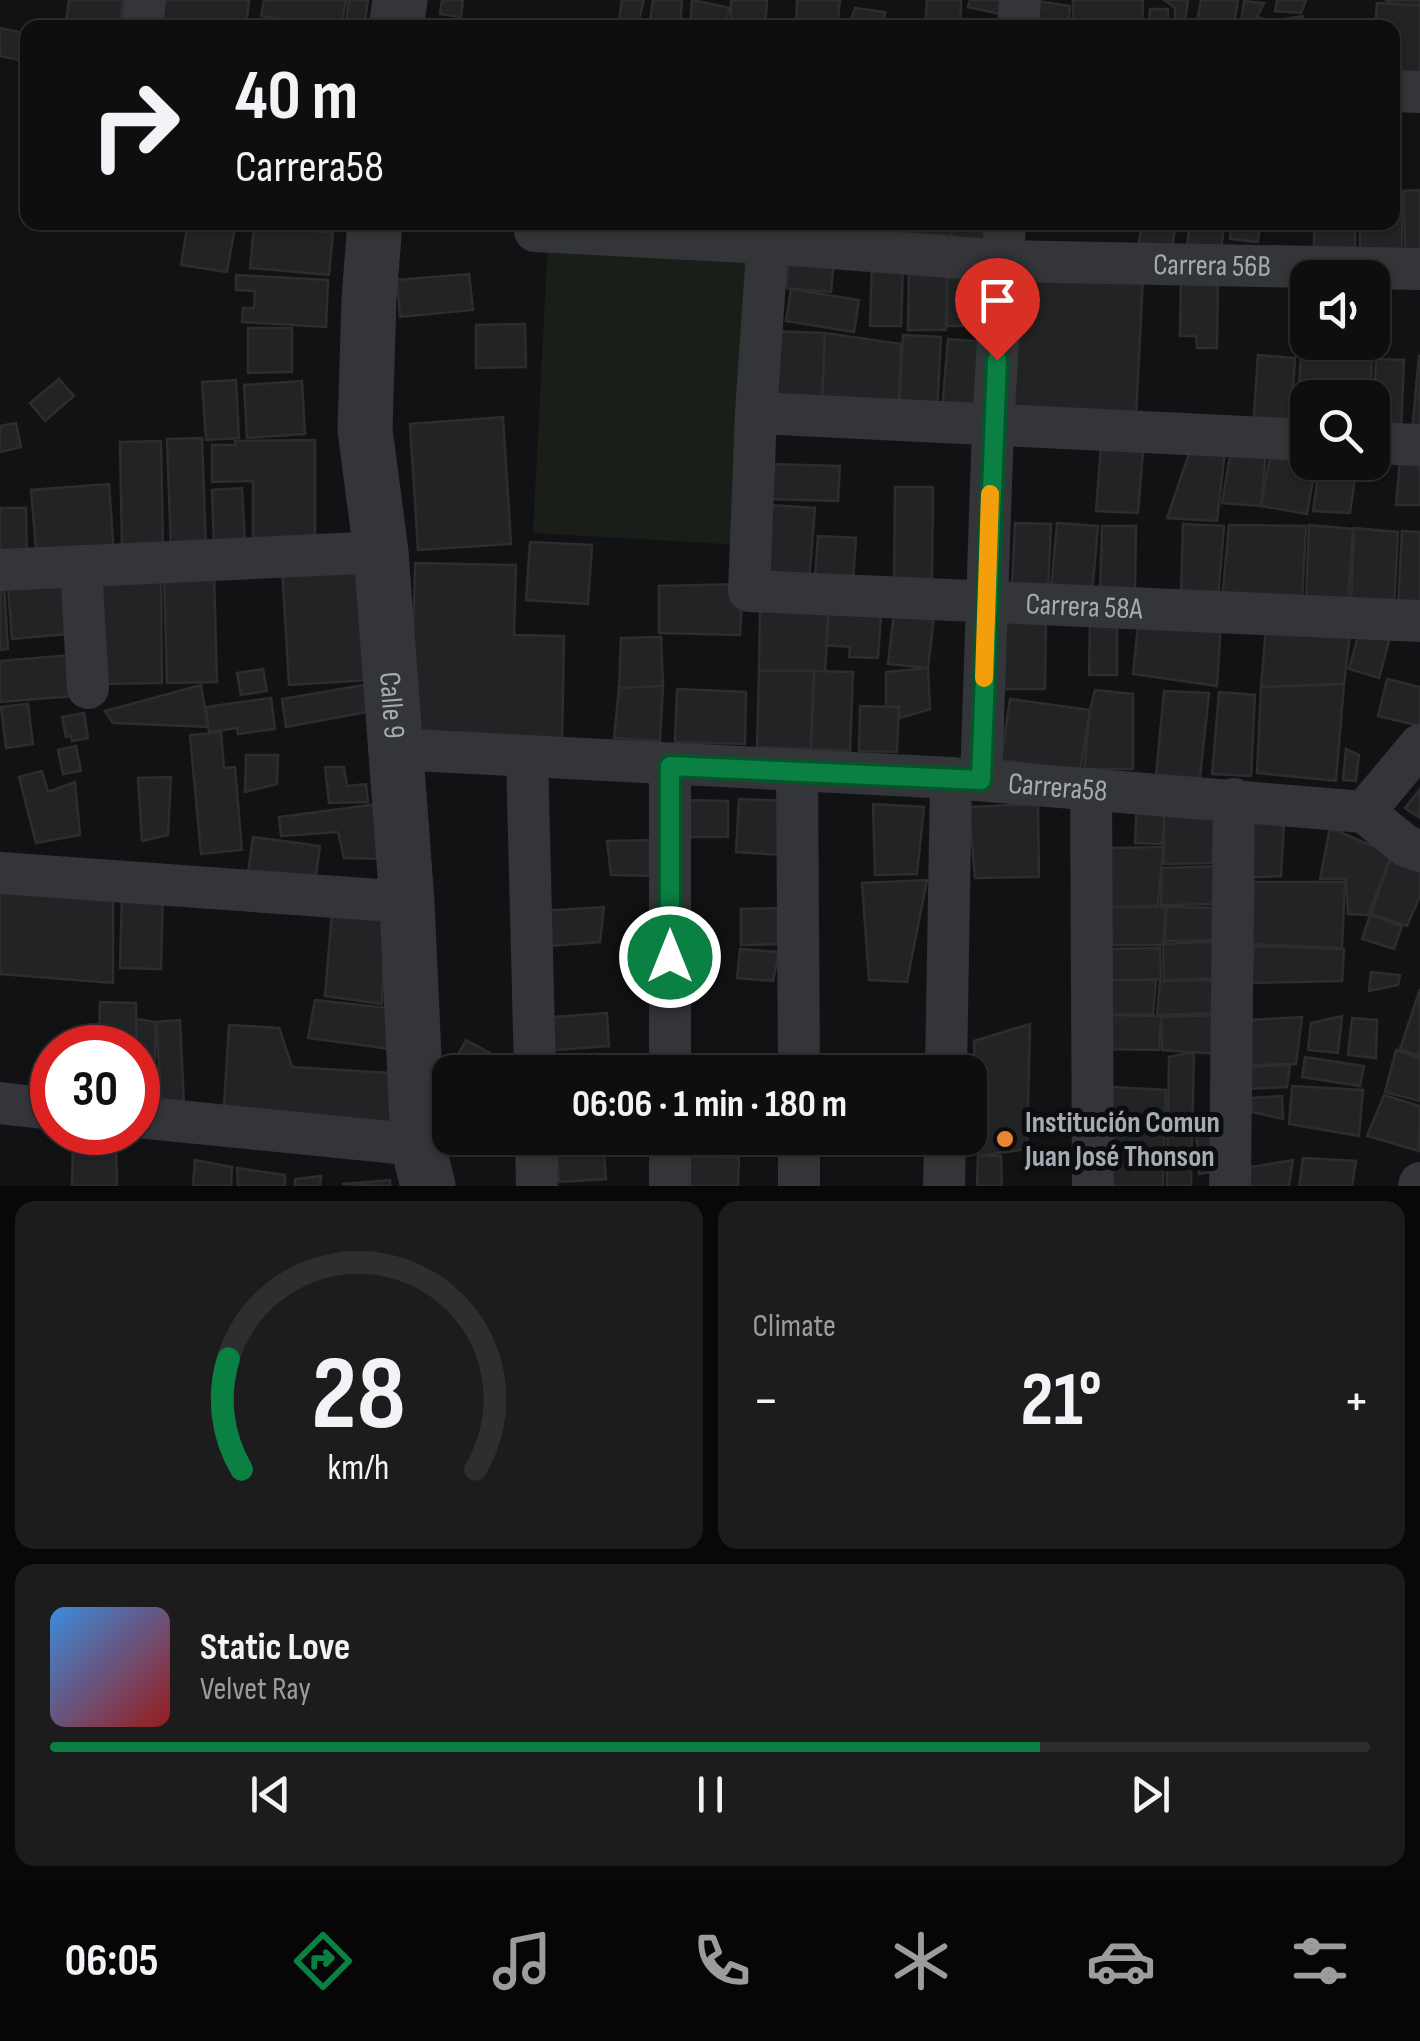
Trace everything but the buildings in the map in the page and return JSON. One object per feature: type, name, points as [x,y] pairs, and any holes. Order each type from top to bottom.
[{"type":"street","name":"Calle 9","points":[[374,230],[364,430],[381,552],[423,1166]]},
{"type":"street","name":"Carrera 56B","points":[[535,231],[768,233],[1004,242],[1420,269]]},
{"type":"street","points":[[768,233],[756,413],[1290,439]]},
{"type":"street","points":[[947,1055],[966,779],[986,602],[1004,242]]},
{"type":"street","name":"Carrera 58A","points":[[756,413],[749,592],[1420,621]]},
{"type":"street","points":[[1390,444],[1420,445]]},
{"type":"street","points":[[0,570],[381,552]]},
{"type":"street","points":[[81,566],[88,688]]},
{"type":"street","points":[[1420,745],[1364,812],[1406,846],[1420,852]]},
{"type":"street","name":"Carrera58","points":[[394,749],[966,779],[1364,812]]},
{"type":"street","points":[[527,756],[534,1055]]},
{"type":"street","points":[[670,766],[670,1055]]},
{"type":"street","points":[[797,772],[798,1055]]},
{"type":"street","points":[[1091,789],[1092,1186]]},
{"type":"street","points":[[1230,1186],[1234,799]]},
{"type":"street","points":[[0,873],[407,902]]},
{"type":"street","points":[[0,1103],[30,1106]]},
{"type":"street","points":[[160,1121],[423,1166]]},
{"type":"street","points":[[536,1155],[537,1186]]},
{"type":"street","points":[[670,1155],[670,1186]]},
{"type":"street","points":[[799,1155],[799,1186]]},
{"type":"street","points":[[944,1186],[945,1155]]},
{"type":"shaded area","points":[[548,239],[748,245],[743,545],[533,533]]},
{"type":"slow traffic","points":[[984,678],[990,494]]},
{"type":"place","name":"Institución Comun Juan José Thonson","points":[[1005,1139]]},
{"type":"route","points":[[670,957],[670,766],[981,780],[997,360]]}]
